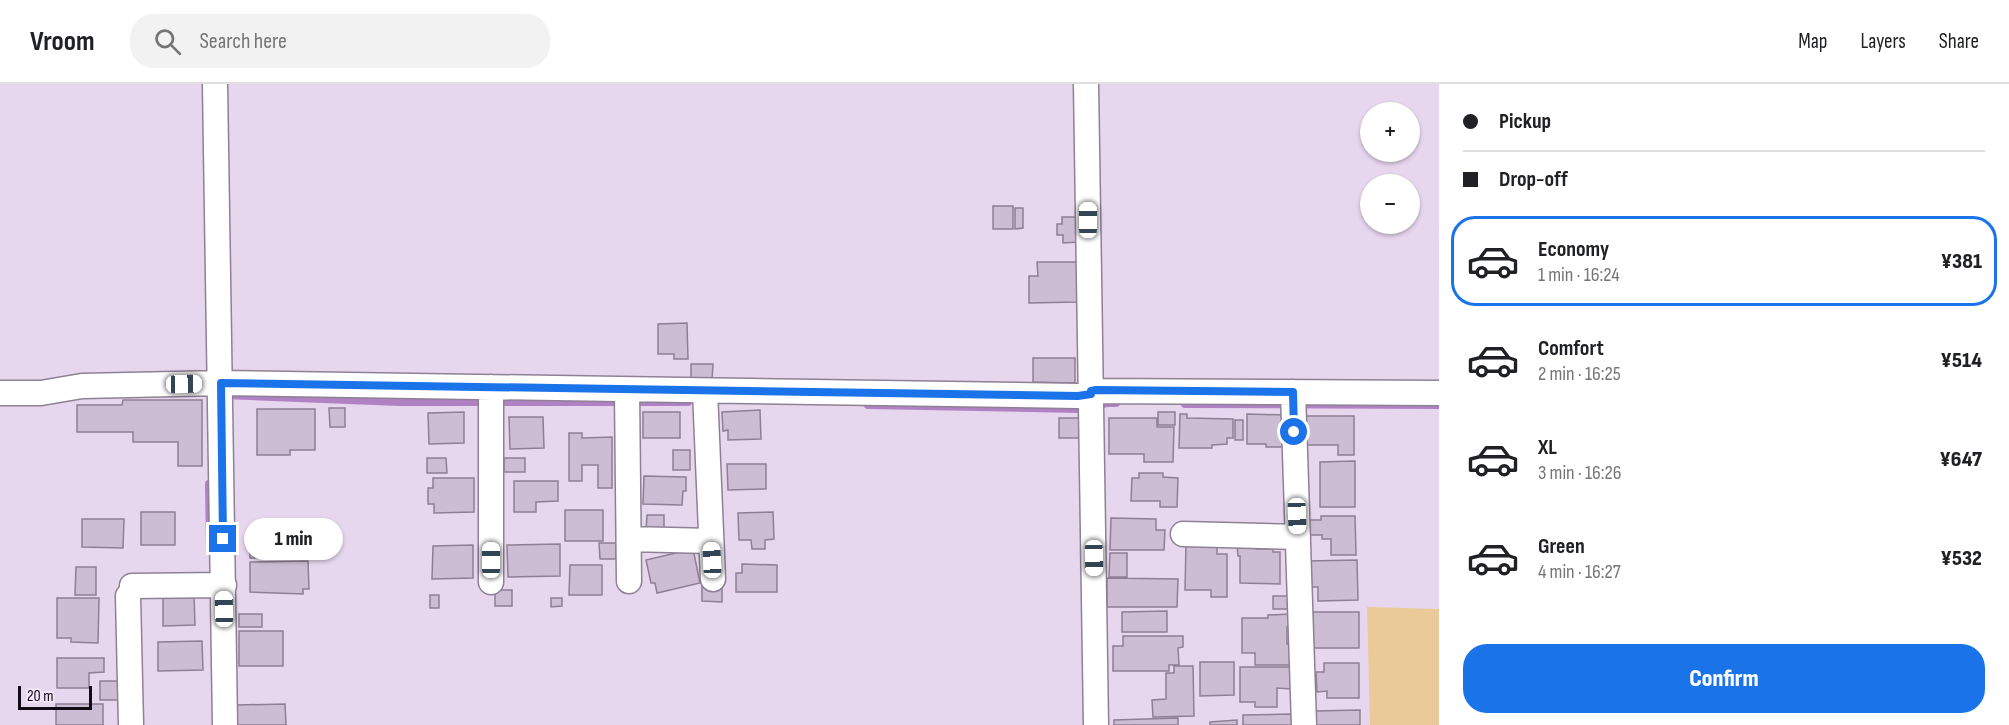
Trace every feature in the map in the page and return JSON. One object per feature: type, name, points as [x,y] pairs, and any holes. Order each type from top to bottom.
[{"type":"street","points":[[214,84],[216,388],[214,585],[225,725]]},
{"type":"street","points":[[1086,84],[1095,397],[1096,725]]},
{"type":"street","points":[[0,393],[41,393],[82,386],[216,388],[491,398],[1078,396],[1293,400],[1439,393]]},
{"type":"street","points":[[491,398],[491,582]]},
{"type":"street","points":[[627,398],[629,580]]},
{"type":"street","points":[[706,399],[713,579]]},
{"type":"street","points":[[1293,400],[1304,725]]},
{"type":"street","points":[[1183,534],[1298,537]]},
{"type":"street","points":[[629,540],[711,541]]},
{"type":"street","points":[[130,725],[130,591],[214,585]]},
{"type":"shaded area","points":[[1367,607],[1439,609],[1439,725],[1370,725]]},
{"type":"building","points":[[993,206],[1013,206],[1013,229],[993,229]]},
{"type":"building","points":[[1015,208],[1023,208],[1023,228],[1015,229]]},
{"type":"building","points":[[1062,217],[1078,217],[1079,242],[1063,243],[1063,235],[1057,235],[1057,224],[1062,224]]},
{"type":"building","points":[[1037,262],[1077,262],[1077,302],[1029,303],[1029,276],[1038,276]]},
{"type":"building","points":[[687,323],[688,359],[674,359],[674,354],[658,354],[658,324]]},
{"type":"building","points":[[1033,358],[1075,358],[1075,383],[1033,382]]},
{"type":"building","points":[[691,364],[713,364],[712,380],[691,380]]},
{"type":"building","points":[[123,400],[202,400],[202,466],[178,466],[178,442],[133,442],[133,432],[77,432],[77,405],[122,405]]},
{"type":"building","points":[[329,408],[345,408],[345,427],[330,427]]},
{"type":"building","points":[[257,409],[315,409],[315,450],[290,450],[290,455],[257,455]]},
{"type":"building","points":[[760,410],[761,439],[728,440],[728,430],[723,431],[722,412]]},
{"type":"building","points":[[464,412],[464,443],[429,444],[428,413]]},
{"type":"building","points":[[643,412],[680,412],[680,438],[643,438]]},
{"type":"building","points":[[1158,412],[1175,412],[1175,425],[1158,425]]},
{"type":"building","points":[[1180,414],[1187,414],[1187,418],[1233,419],[1233,438],[1227,438],[1227,444],[1212,445],[1212,448],[1179,448]]},
{"type":"building","points":[[1247,414],[1286,415],[1286,447],[1247,444]]},
{"type":"building","points":[[1305,416],[1354,416],[1354,455],[1338,455],[1338,445],[1305,445]]},
{"type":"building","points":[[509,417],[543,417],[544,448],[510,449]]},
{"type":"building","points":[[1059,418],[1080,418],[1080,438],[1059,438]]},
{"type":"building","points":[[1109,418],[1157,418],[1157,427],[1174,427],[1173,462],[1144,462],[1144,454],[1109,454]]},
{"type":"building","points":[[1235,420],[1243,420],[1243,440],[1235,440]]},
{"type":"building","points":[[569,433],[582,433],[582,438],[612,437],[612,488],[598,488],[598,465],[582,465],[582,481],[569,481]]},
{"type":"building","points":[[673,450],[690,450],[690,470],[673,470]]},
{"type":"building","points":[[427,458],[446,458],[447,473],[427,473]]},
{"type":"building","points":[[504,458],[525,458],[525,472],[504,472]]},
{"type":"building","points":[[1355,461],[1355,507],[1320,507],[1320,462]]},
{"type":"building","points":[[727,464],[766,464],[766,489],[728,490]]},
{"type":"building","points":[[1139,473],[1163,473],[1163,477],[1178,478],[1177,507],[1160,507],[1160,501],[1131,501],[1132,478],[1139,478]]},
{"type":"building","points":[[644,476],[686,477],[686,491],[683,491],[682,505],[643,504]]},
{"type":"building","points":[[433,478],[474,478],[474,512],[434,513],[434,504],[428,504],[428,488],[433,488]]},
{"type":"building","points":[[514,481],[558,481],[558,501],[536,502],[536,512],[514,512]]},
{"type":"building","points":[[565,510],[603,510],[603,541],[565,541]]},
{"type":"building","points":[[141,512],[175,512],[175,545],[141,545]]},
{"type":"building","points":[[773,512],[774,539],[765,540],[765,549],[752,549],[751,540],[739,540],[738,513]]},
{"type":"building","points":[[647,515],[664,515],[664,531],[646,531]]},
{"type":"building","points":[[1321,516],[1355,516],[1356,555],[1331,555],[1331,539],[1322,539],[1322,535],[1308,535],[1308,520],[1321,520]]},
{"type":"building","points":[[1111,518],[1156,519],[1156,530],[1165,530],[1164,550],[1110,550]]},
{"type":"building","points":[[82,519],[124,519],[123,548],[82,547]]},
{"type":"building","points":[[271,540],[271,558],[250,558],[250,541]]},
{"type":"building","points":[[309,542],[310,558],[274,558],[274,543]]},
{"type":"building","points":[[599,543],[616,543],[616,559],[600,559]]},
{"type":"building","points":[[560,544],[560,576],[508,577],[507,545]]},
{"type":"building","points":[[1186,544],[1217,545],[1217,554],[1227,554],[1227,597],[1211,597],[1211,590],[1185,590]]},
{"type":"building","points":[[473,545],[473,578],[432,579],[433,546]]},
{"type":"building","points":[[1237,545],[1255,545],[1256,549],[1273,549],[1273,552],[1280,552],[1280,584],[1240,583],[1240,556],[1238,556]]},
{"type":"building","points":[[693,549],[700,583],[657,593],[655,583],[651,583],[646,560]]},
{"type":"building","points":[[1110,553],[1127,553],[1127,577],[1109,577]]},
{"type":"building","points":[[1357,560],[1358,600],[1318,601],[1318,587],[1307,587],[1307,561]]},
{"type":"building","points":[[308,561],[309,589],[303,589],[303,594],[250,592],[250,562]]},
{"type":"building","points":[[742,564],[777,565],[777,592],[736,592],[736,573],[742,573]]},
{"type":"building","points":[[570,565],[602,565],[602,595],[569,595]]},
{"type":"building","points":[[76,567],[96,567],[96,595],[75,595]]},
{"type":"building","points":[[1107,578],[1178,579],[1177,607],[1107,607]]},
{"type":"building","points":[[702,583],[722,583],[722,602],[702,601]]},
{"type":"building","points":[[495,590],[512,590],[512,606],[495,606]]},
{"type":"building","points":[[194,595],[195,625],[163,626],[163,596]]},
{"type":"building","points":[[430,595],[439,595],[439,608],[430,608]]},
{"type":"building","points":[[1273,596],[1290,596],[1290,609],[1273,609]]},
{"type":"building","points":[[57,598],[99,598],[98,643],[71,642],[71,638],[57,638]]},
{"type":"building","points":[[551,598],[562,598],[562,606],[551,607]]},
{"type":"building","points":[[1167,611],[1167,632],[1122,632],[1122,612]]},
{"type":"building","points":[[1313,612],[1359,612],[1359,648],[1312,648]]},
{"type":"building","points":[[239,614],[262,614],[262,627],[239,627]]},
{"type":"building","points":[[1292,614],[1292,626],[1287,627],[1287,644],[1292,644],[1292,665],[1255,665],[1255,653],[1242,653],[1242,618],[1268,618],[1268,615]]},
{"type":"building","points":[[239,631],[283,631],[283,666],[239,666]]},
{"type":"building","points":[[1123,636],[1183,636],[1183,647],[1178,648],[1179,665],[1169,665],[1169,671],[1113,671],[1113,646],[1123,646]]},
{"type":"building","points":[[202,641],[203,670],[158,671],[158,642]]},
{"type":"building","points":[[57,658],[104,658],[104,672],[89,673],[89,688],[57,688]]},
{"type":"building","points":[[1200,662],[1234,662],[1234,695],[1200,696]]},
{"type":"building","points":[[1324,663],[1359,663],[1359,698],[1327,698],[1327,691],[1317,692],[1316,672],[1324,672]]},
{"type":"building","points":[[1174,666],[1193,666],[1194,716],[1153,717],[1152,700],[1166,699],[1166,673],[1174,673]]},
{"type":"building","points":[[1240,667],[1293,667],[1292,689],[1277,688],[1277,707],[1255,707],[1255,702],[1240,702]]},
{"type":"building","points":[[100,681],[118,681],[118,700],[100,700]]},
{"type":"building","points":[[56,704],[103,704],[103,725],[56,725]]},
{"type":"building","points":[[285,704],[286,725],[237,725],[237,705]]},
{"type":"building","points":[[1360,710],[1360,725],[1315,725],[1315,711]]},
{"type":"building","points":[[1292,714],[1293,725],[1243,725],[1243,715]]},
{"type":"building","points":[[1178,718],[1178,725],[1114,725],[1114,720]]},
{"type":"building","points":[[1237,720],[1237,725],[1210,725],[1210,722]]},
{"type":"waterway","points":[[223,395],[399,402],[688,402]]},
{"type":"waterway","points":[[868,405],[1078,409],[1116,403]]},
{"type":"waterway","points":[[1185,404],[1439,405]]},
{"type":"waterway","points":[[209,484],[210,547]]},
{"type":"route","points":[[223,539],[221,383],[1078,396],[1091,394],[1091,391],[1096,390],[1293,392],[1294,432]]}]
